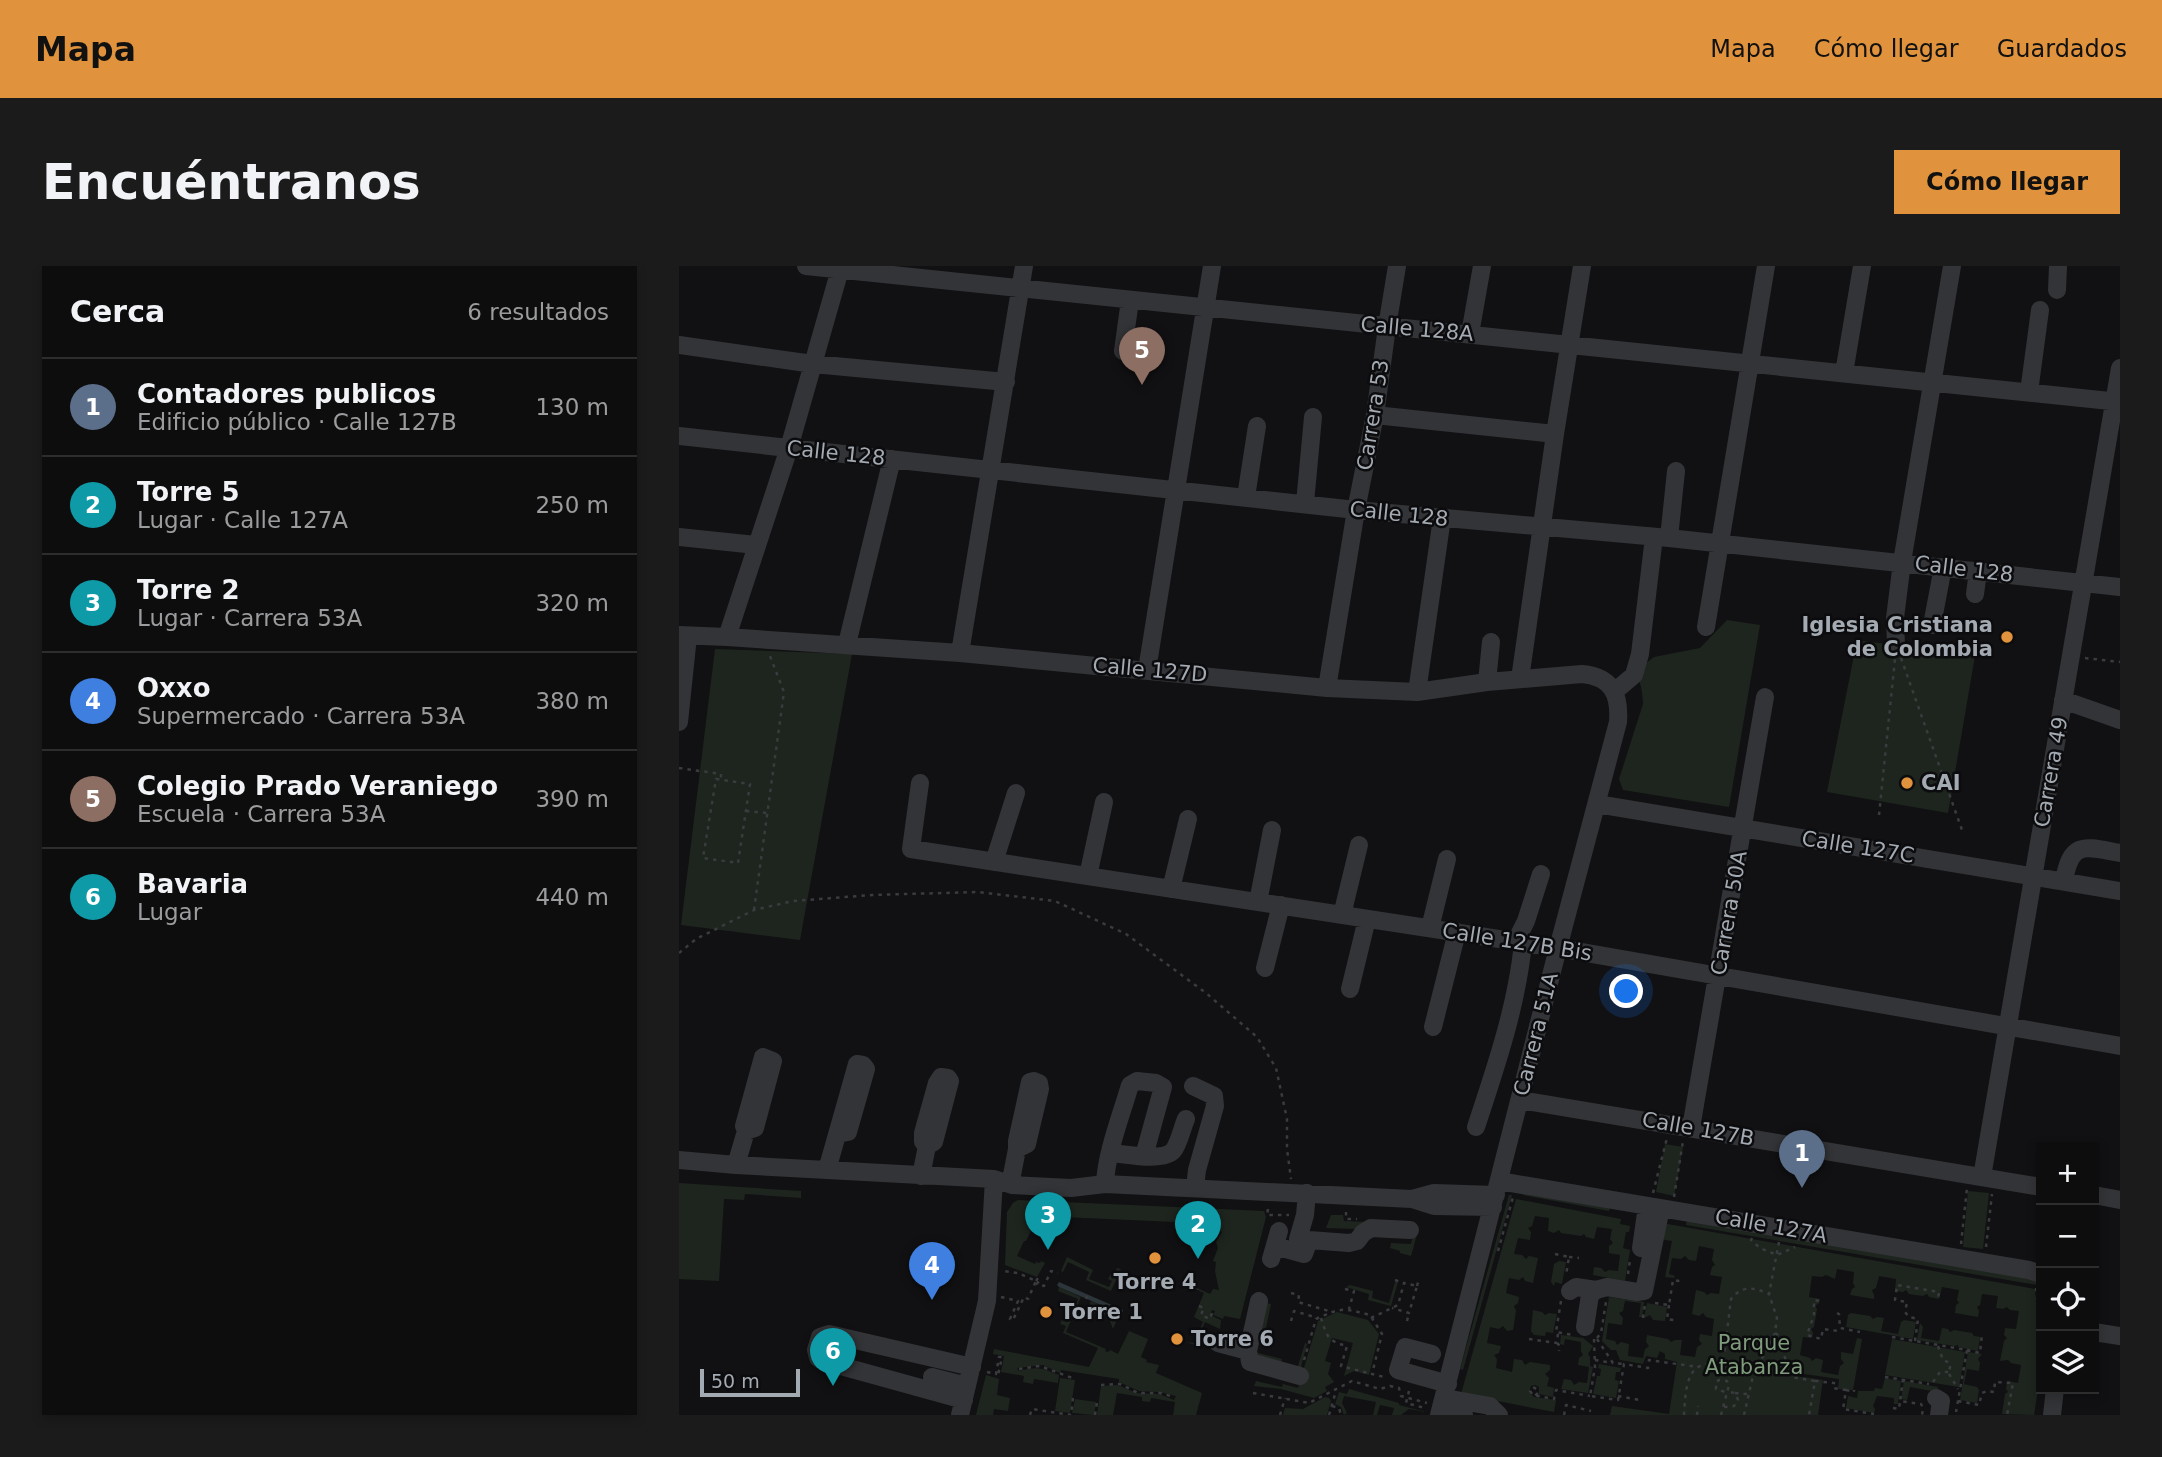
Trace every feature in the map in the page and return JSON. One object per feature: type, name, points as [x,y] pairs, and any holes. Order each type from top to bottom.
[{"type":"street","name":"Calle 128A","points":[[806,266],[937,273],[1020,289],[2117,401]]},
{"type":"street","points":[[960,653],[1024,266]]},
{"type":"street","points":[[1147,670],[1212,266]]},
{"type":"street","name":"Carrera 53","points":[[1327,688],[1356,510],[1375,415],[1397,266]]},
{"type":"street","points":[[1470,334],[1482,266]]},
{"type":"street","points":[[1520,679],[1582,266]]},
{"type":"street","points":[[1706,628],[1766,266]]},
{"type":"street","points":[[1845,373],[1862,266]]},
{"type":"street","points":[[1896,645],[1895,618],[1902,562],[1952,266]]},
{"type":"street","points":[[2057,290],[2058,266]]},
{"type":"street","points":[[727,637],[789,448],[841,267]]},
{"type":"street","points":[[1123,351],[1130,300]]},
{"type":"street","points":[[2029,392],[2040,310]]},
{"type":"street","points":[[679,345],[813,364],[1006,382]]},
{"type":"street","name":"Carrera 49","points":[[1982,1177],[2070,656],[2117,401],[2120,368]]},
{"type":"street","points":[[1375,415],[1555,434]]},
{"type":"street","points":[[1305,503],[1313,416]]},
{"type":"street","points":[[1247,497],[1257,426]]},
{"type":"street","name":"Calle 128","points":[[679,436],[1356,510],[1902,562],[2120,587]]},
{"type":"street","points":[[847,645],[892,459]]},
{"type":"street","points":[[1614,691],[1634,674],[1640,654],[1676,471]]},
{"type":"street","points":[[1417,692],[1442,518]]},
{"type":"street","points":[[679,537],[756,545]]},
{"type":"street","points":[[1932,625],[1943,567]]},
{"type":"street","points":[[1975,594],[1978,571]]},
{"type":"street","points":[[679,722],[684,636]]},
{"type":"street","name":"Calle 127D","points":[[684,636],[960,653],[1327,688],[1417,692],[1487,682],[1593,675],[1614,691]]},
{"type":"street","points":[[1487,682],[1491,642]]},
{"type":"street","name":"Carrera 51A","points":[[1441,1402],[1500,1195],[1520,1100],[1558,948],[1619,722],[1618,699],[1614,691]]},
{"type":"street","name":"Carrera 50A","points":[[1682,1127],[1718,975],[1765,697]]},
{"type":"street","points":[[2063,700],[2120,720]]},
{"type":"street","name":"Calle 127B Bis","points":[[920,783],[911,849],[1558,948],[2120,1046]]},
{"type":"street","points":[[994,862],[1016,793]]},
{"type":"street","points":[[1088,876],[1104,802]]},
{"type":"street","name":"Calle 127C","points":[[1597,804],[2120,891]]},
{"type":"street","points":[[1171,889],[1188,819]]},
{"type":"street","points":[[1258,902],[1272,830]]},
{"type":"street","points":[[1342,915],[1359,845]]},
{"type":"street","points":[[2064,881],[2072,855],[2079,849],[2120,853]]},
{"type":"street","points":[[1430,928],[1447,859]]},
{"type":"street","points":[[1476,1126],[1498,1058],[1520,968],[1518,934],[1526,920],[1541,874]]},
{"type":"street","points":[[1265,968],[1281,905]]},
{"type":"street","points":[[1350,989],[1367,919]]},
{"type":"street","points":[[1433,1027],[1457,932]]},
{"type":"street","points":[[1102,1184],[1130,1085],[1137,1081],[1156,1083],[1163,1087],[1144,1156]]},
{"type":"street","points":[[1193,1086],[1214,1096],[1215,1107],[1197,1171],[1195,1188]]},
{"type":"street","name":"Calle 127B","points":[[1520,1100],[2036,1185]]},
{"type":"street","points":[[1111,1153],[1156,1156],[1173,1150],[1186,1119]]},
{"type":"street","points":[[736,1166],[746,1131]]},
{"type":"street","points":[[827,1170],[837,1134]]},
{"type":"street","points":[[921,1176],[927,1146]]},
{"type":"street","points":[[1012,1175],[1017,1149]]},
{"type":"street","name":"Calle 127A","points":[[679,1160],[736,1166],[921,1176],[994,1179],[1012,1175],[1072,1178],[1102,1184],[1412,1199],[1434,1206],[1500,1195],[1655,1207],[1780,1235],[1959,1258],[1985,1263],[2036,1280]]},
{"type":"street","points":[[964,1400],[979,1369],[988,1301],[994,1179]]},
{"type":"street","name":"Calle 127A","points":[[994,1179],[1012,1185],[1072,1188],[1102,1184]]},
{"type":"street","points":[[1275,1246],[1304,1254],[1307,1194]]},
{"type":"street","points":[[2099,1196],[2120,1200]]},
{"type":"street","points":[[1636,1254],[1655,1207]]},
{"type":"street","points":[[1566,1287],[1644,1291],[1655,1207]]},
{"type":"street","points":[[1303,1240],[1357,1241],[1371,1228],[1399,1231]]},
{"type":"street","points":[[1583,1332],[1590,1295],[1596,1290]]},
{"type":"street","points":[[1259,1301],[1248,1351],[1250,1362],[1300,1376]]},
{"type":"street","points":[[2099,1333],[2120,1336]]},
{"type":"street","points":[[964,1400],[823,1361],[818,1358],[816,1350],[820,1338],[829,1334],[979,1369]]},
{"type":"street","points":[[1218,1343],[1248,1351]]},
{"type":"street","points":[[1432,1354],[1405,1347],[1398,1370],[1441,1402],[1464,1415]]},
{"type":"street","points":[[932,1377],[964,1400]]},
{"type":"street","points":[[2052,1415],[2054,1394]]},
{"type":"street","points":[[1441,1402],[1490,1406],[1499,1415]]},
{"type":"path","points":[[1879,815],[1896,645]]},
{"type":"path","points":[[1896,645],[1962,830]]},
{"type":"path","points":[[754,910],[784,692],[769,654]]},
{"type":"path","points":[[2070,656],[2120,662]]},
{"type":"path","points":[[679,768],[721,774],[721,779]]},
{"type":"path","points":[[716,779],[721,779],[750,784],[738,863],[703,858],[716,779]]},
{"type":"path","points":[[746,811],[768,813]]},
{"type":"path","points":[[679,953],[696,939],[754,910],[793,901],[872,895],[978,892],[1055,901],[1126,934],[1206,993],[1257,1037],[1276,1068],[1287,1119],[1287,1149],[1307,1194]]},
{"type":"path","points":[[1682,1127],[1674,1202],[1655,1207],[1652,1196],[1682,1127]]},
{"type":"path","points":[[1959,1258],[1982,1177]]},
{"type":"path","points":[[1982,1177],[1985,1263]]},
{"type":"path","points":[[1497,1255],[1500,1195]]},
{"type":"path","points":[[1744,1415],[1753,1376],[1775,1334],[1777,1318],[1769,1294],[1777,1255],[1780,1235],[1800,1245],[1777,1255],[1760,1248],[1752,1238]]},
{"type":"path","points":[[1555,1254],[1579,1258]]},
{"type":"path","points":[[1626,1283],[1636,1254]]},
{"type":"path","points":[[1559,1351],[1556,1332],[1566,1287],[1569,1257]]},
{"type":"path","points":[[1002,1270],[1036,1281]]},
{"type":"path","points":[[1001,1297],[1018,1301],[1010,1319],[1013,1320],[1024,1297],[1028,1299],[1038,1278],[1037,1284],[1044,1286],[1051,1271],[1058,1273]]},
{"type":"path","points":[[1407,1321],[1419,1279]]},
{"type":"path","points":[[1395,1280],[1417,1286]]},
{"type":"path","points":[[1371,1318],[1398,1305],[1404,1283]]},
{"type":"path","points":[[1919,1319],[1909,1317],[1905,1312],[1906,1302],[1895,1300],[1897,1285],[1939,1292],[1938,1298]]},
{"type":"path","points":[[1595,1360],[1647,1368],[1649,1360],[1698,1367],[1715,1363],[1724,1356],[1731,1300],[1734,1295],[1750,1287],[1769,1294]]},
{"type":"path","points":[[1345,1289],[1354,1291],[1349,1309]]},
{"type":"path","points":[[1291,1293],[1299,1296],[1291,1321]]},
{"type":"path","points":[[1413,1298],[1418,1299]]},
{"type":"path","points":[[1819,1301],[1814,1300],[1814,1315],[1807,1335],[1821,1339],[1823,1329],[1838,1331],[1840,1328],[1860,1332]]},
{"type":"path","points":[[1643,1318],[1646,1301]]},
{"type":"path","points":[[1298,1302],[1332,1312]]},
{"type":"path","points":[[1669,1305],[1667,1319],[1674,1320]]},
{"type":"path","points":[[1199,1306],[1204,1308],[1201,1315],[1210,1319],[1213,1310]]},
{"type":"path","points":[[1392,1308],[1409,1313]]},
{"type":"path","points":[[1300,1376],[1316,1319],[1338,1309],[1370,1315],[1382,1334],[1372,1374]]},
{"type":"path","points":[[1294,1311],[1320,1317]]},
{"type":"path","points":[[1837,1313],[1840,1328]]},
{"type":"path","points":[[1915,1341],[1919,1319],[1923,1315]]},
{"type":"path","points":[[1320,1317],[1328,1338],[1334,1343],[1347,1346],[1341,1366],[1387,1378],[1388,1376]]},
{"type":"path","points":[[1558,1333],[1583,1332]]},
{"type":"path","points":[[1775,1334],[1778,1335],[1791,1377],[1834,1383],[1833,1388],[1854,1390]]},
{"type":"path","points":[[1892,1338],[1980,1353],[1982,1334]]},
{"type":"path","points":[[1590,1395],[1595,1360],[1594,1339],[1597,1338],[1613,1363]]},
{"type":"path","points":[[1529,1339],[1557,1343]]},
{"type":"path","points":[[1938,1345],[1943,1360],[1950,1363],[1948,1372],[1959,1389]]},
{"type":"path","points":[[1956,1415],[1967,1350]]},
{"type":"path","points":[[979,1369],[996,1374],[999,1357],[1002,1357],[998,1376],[1000,1375]]},
{"type":"path","points":[[1535,1395],[1555,1399],[1556,1390],[1618,1400],[1624,1364]]},
{"type":"path","points":[[1019,1368],[1040,1366],[1075,1379]]},
{"type":"path","points":[[1684,1415],[1687,1389],[1692,1374],[1698,1367]]},
{"type":"path","points":[[1885,1377],[1931,1385],[1940,1372],[1948,1372]]},
{"type":"path","points":[[1893,1408],[1899,1409],[1903,1379]]},
{"type":"path","points":[[1253,1393],[1309,1403],[1352,1381],[1380,1389],[1390,1386],[1408,1391],[1406,1403],[1422,1408]]},
{"type":"path","points":[[1721,1415],[1724,1407],[1729,1385],[1727,1381],[1716,1382],[1716,1389],[1728,1392],[1748,1394]]},
{"type":"path","points":[[1809,1415],[1815,1381]]},
{"type":"path","points":[[1979,1405],[1982,1393],[1994,1392],[1995,1382],[2013,1383],[2007,1415]]},
{"type":"path","points":[[1101,1385],[1120,1384],[1138,1393],[1160,1393],[1174,1397]]},
{"type":"path","points":[[1399,1388],[1401,1395],[1441,1402]]},
{"type":"path","points":[[1329,1415],[1336,1389]]},
{"type":"path","points":[[1940,1400],[1959,1389]]},
{"type":"path","points":[[1841,1415],[1846,1390]]},
{"type":"path","points":[[1724,1407],[1737,1403],[1735,1393]]},
{"type":"path","points":[[1619,1396],[1640,1400]]},
{"type":"path","points":[[1030,1415],[1032,1409],[1071,1415],[1073,1398]]},
{"type":"path","points":[[1280,1415],[1285,1398]]},
{"type":"path","points":[[1900,1401],[1921,1404],[1921,1415]]},
{"type":"path","points":[[1958,1401],[1985,1406]]},
{"type":"path","points":[[1095,1415],[1097,1402]]},
{"type":"path","points":[[1564,1415],[1566,1405],[1591,1410]]},
{"type":"path","points":[[1332,1406],[1339,1408],[1341,1415]]},
{"type":"path","points":[[1697,1415],[1698,1406]]},
{"type":"path","points":[[1843,1409],[1874,1414]]},
{"type":"green space","points":[[1727,620],[1760,625],[1729,807],[1623,790],[1619,779],[1643,704],[1637,670],[1654,657],[1700,648]]},
{"type":"green space","points":[[1857,640],[1975,656],[1948,813],[1827,792]]},
{"type":"green space","points":[[715,649],[852,654],[800,940],[681,925]]},
{"type":"green space","points":[[1665,1144],[1683,1147],[1674,1196],[1656,1192]]},
{"type":"green space","points":[[679,1183],[801,1191],[801,1198],[745,1194],[744,1200],[724,1199],[719,1281],[679,1279]]},
{"type":"green space","points":[[1524,1191],[1610,1207],[1609,1211],[1523,1195]]},
{"type":"green space","points":[[1968,1191],[1989,1193],[1983,1249],[1963,1247]]},
{"type":"green space","points":[[1509,1195],[1512,1195],[1463,1370],[1460,1369]]},
{"type":"green space","points":[[1516,1199],[1621,1219],[1620,1224],[1630,1226],[1623,1248],[1630,1250],[1625,1281],[1593,1275],[1594,1267],[1605,1272],[1618,1271],[1620,1255],[1609,1253],[1609,1246],[1613,1243],[1610,1239],[1612,1229],[1597,1227],[1594,1239],[1584,1234],[1581,1236],[1561,1233],[1559,1230],[1554,1233],[1548,1231],[1549,1218],[1535,1216],[1532,1226],[1528,1228],[1531,1232],[1530,1240],[1518,1238],[1514,1254],[1522,1255],[1526,1259],[1529,1256],[1538,1258],[1533,1283],[1525,1281],[1523,1277],[1519,1280],[1509,1278],[1506,1293],[1519,1297],[1514,1306],[1516,1311],[1513,1330],[1507,1331],[1503,1326],[1499,1329],[1490,1327],[1487,1343],[1501,1346],[1499,1353],[1494,1355],[1497,1359],[1496,1368],[1512,1372],[1514,1359],[1522,1360],[1525,1365],[1530,1362],[1550,1365],[1550,1370],[1545,1374],[1549,1378],[1547,1386],[1554,1388],[1553,1397],[1539,1394],[1539,1387],[1535,1385],[1531,1386],[1529,1392],[1534,1397],[1556,1400],[1554,1412],[1461,1394]]},
{"type":"green space","points":[[1018,1200],[1264,1211],[1266,1217],[1240,1319],[1224,1316],[1223,1319],[1213,1315],[1215,1311],[1212,1310],[1210,1315],[1221,1320],[1220,1329],[1205,1322],[1195,1345],[1186,1342],[1194,1343],[1203,1322],[1194,1317],[1204,1293],[1193,1288],[1197,1278],[1195,1287],[1210,1294],[1213,1289],[1219,1290],[1216,1262],[1213,1261],[1218,1248],[1216,1242],[1222,1232],[1210,1225],[1040,1216],[1017,1256],[1035,1264],[1041,1261],[1045,1263],[1037,1277],[1005,1265],[1007,1212]]},
{"type":"green space","points":[[1331,1215],[1343,1215],[1344,1221],[1366,1222],[1357,1229],[1326,1228]]},
{"type":"green space","points":[[1687,1219],[2035,1279],[2036,1285],[1686,1225]]},
{"type":"green space","name":"Parque Atabanza","points":[[1662,1223],[2035,1289],[2037,1394],[2034,1415],[2002,1414],[2005,1394],[2008,1392],[2007,1381],[2018,1383],[2021,1365],[2008,1360],[2000,1361],[2007,1338],[2004,1335],[2005,1328],[2016,1329],[2019,1311],[2007,1307],[1996,1308],[1998,1296],[1982,1294],[1977,1307],[1978,1317],[1955,1313],[1959,1303],[1959,1290],[1942,1287],[1939,1299],[1927,1294],[1909,1294],[1906,1290],[1895,1291],[1896,1279],[1879,1276],[1876,1288],[1872,1290],[1874,1299],[1850,1295],[1855,1287],[1854,1272],[1837,1269],[1835,1279],[1826,1275],[1812,1276],[1809,1297],[1820,1299],[1815,1306],[1817,1309],[1814,1327],[1811,1329],[1812,1338],[1803,1337],[1800,1355],[1812,1361],[1816,1358],[1823,1360],[1821,1372],[1838,1375],[1840,1366],[1844,1363],[1841,1352],[1853,1354],[1857,1338],[1862,1339],[1853,1390],[1838,1389],[1839,1379],[1797,1373],[1797,1376],[1823,1380],[1818,1415],[1610,1415],[1612,1406],[1669,1414],[1677,1362],[1665,1359],[1665,1354],[1660,1351],[1657,1358],[1646,1356],[1643,1364],[1620,1360],[1616,1350],[1611,1350],[1602,1341],[1609,1297],[1644,1302],[1642,1317],[1639,1317],[1641,1303],[1625,1301],[1623,1311],[1619,1313],[1623,1318],[1622,1325],[1608,1323],[1606,1339],[1615,1341],[1617,1345],[1621,1342],[1629,1344],[1628,1356],[1643,1358],[1645,1349],[1649,1346],[1646,1342],[1647,1335],[1671,1342],[1682,1340],[1680,1355],[1695,1357],[1697,1347],[1702,1344],[1699,1340],[1700,1334],[1712,1336],[1714,1319],[1703,1313],[1699,1316],[1692,1314],[1696,1290],[1707,1295],[1719,1294],[1722,1277],[1710,1275],[1715,1265],[1712,1260],[1714,1249],[1699,1246],[1696,1261],[1685,1256],[1681,1259],[1672,1258],[1669,1274],[1675,1276],[1665,1277],[1672,1241],[1659,1239]]},
{"type":"green space","points":[[1414,1230],[1418,1231],[1411,1256],[1390,1248],[1391,1243],[1411,1244]]},
{"type":"green space","points":[[1067,1257],[1093,1270],[1089,1279],[1109,1287],[1112,1281],[1108,1279],[1111,1274],[1114,1275],[1117,1268],[1121,1269],[1111,1291],[1086,1280],[1089,1272],[1068,1262],[1063,1272],[1061,1271]]},
{"type":"green space","points":[[1559,1261],[1566,1262],[1562,1284],[1555,1282],[1554,1286],[1551,1282],[1554,1264]]},
{"type":"green space","points":[[1395,1282],[1398,1282],[1391,1306],[1368,1300],[1369,1294],[1346,1287],[1350,1285],[1373,1291],[1372,1298],[1389,1303]]},
{"type":"green space","points":[[1059,1287],[1081,1297],[1066,1332],[1106,1349],[1105,1351],[1118,1354],[1129,1331],[1148,1339],[1141,1357],[1147,1360],[1146,1362],[1159,1365],[1156,1373],[1202,1393],[1196,1415],[1173,1415],[1175,1402],[1151,1398],[1150,1402],[1142,1401],[1142,1397],[1117,1393],[1113,1415],[1097,1415],[1101,1386],[1118,1385],[1136,1393],[1159,1394],[1174,1400],[1176,1396],[1139,1391],[1119,1382],[1119,1379],[1061,1370],[1060,1373],[1043,1365],[1017,1368],[1019,1371],[1040,1368],[1059,1375],[1058,1383],[1034,1379],[1033,1384],[1023,1382],[1024,1376],[1001,1372],[1004,1356],[993,1354],[994,1349],[1089,1367],[1098,1348],[1063,1333],[1066,1326],[1060,1324],[1062,1320],[1068,1322],[1078,1299],[1058,1291]]},
{"type":"green space","points":[[1091,1301],[1120,1313],[1113,1329],[1108,1316],[1098,1312],[1084,1317]]},
{"type":"green space","points":[[1266,1303],[1271,1304],[1265,1333],[1259,1332],[1254,1352],[1282,1359],[1281,1365],[1297,1369],[1305,1343],[1307,1344],[1300,1371],[1256,1359],[1252,1352]]},
{"type":"green space","points":[[1647,1303],[1667,1307],[1665,1321],[1653,1320],[1650,1315],[1644,1318]]},
{"type":"green space","points":[[1533,1310],[1545,1315],[1557,1314],[1553,1333],[1546,1332],[1545,1336],[1534,1335],[1531,1331]]},
{"type":"green space","points":[[1337,1312],[1368,1320],[1379,1334],[1369,1375],[1354,1371],[1344,1376],[1353,1343],[1332,1338],[1325,1361],[1331,1363],[1328,1374],[1334,1382],[1325,1387],[1327,1391],[1314,1398],[1281,1389],[1254,1386],[1256,1381],[1298,1388],[1318,1321]]},
{"type":"green space","points":[[1851,1313],[1870,1316],[1873,1319],[1884,1318],[1881,1331],[1898,1334],[1904,1320],[1916,1322],[1913,1339],[1846,1327],[1848,1315]]},
{"type":"green space","points":[[1920,1323],[1923,1327],[1921,1338],[1939,1341],[1942,1328],[1950,1332],[1954,1330],[1972,1333],[1980,1337],[1978,1351],[1958,1345],[1917,1340]]},
{"type":"green space","points":[[1561,1335],[1583,1338],[1593,1346],[1588,1354],[1590,1366],[1593,1367],[1588,1393],[1561,1389],[1564,1379],[1571,1380],[1574,1385],[1579,1382],[1587,1383],[1589,1367],[1578,1365],[1579,1358],[1583,1355],[1581,1342],[1565,1339],[1564,1345],[1560,1344]]},
{"type":"green space","points":[[1892,1339],[1965,1352],[1959,1387],[1885,1375]]},
{"type":"green space","points":[[1968,1352],[1982,1354],[1978,1359],[1979,1371],[1967,1369],[1964,1384],[1977,1387],[1977,1403],[1960,1400]]},
{"type":"green space","points":[[1599,1364],[1621,1368],[1620,1372],[1616,1372],[1615,1380],[1619,1381],[1616,1398],[1593,1394],[1597,1376],[1600,1376]]},
{"type":"green space","points":[[986,1375],[999,1379],[997,1395],[1010,1398],[1008,1411],[994,1409],[993,1415],[976,1415]]},
{"type":"green space","points":[[1060,1378],[1075,1380],[1070,1413],[1055,1411]]},
{"type":"green space","points":[[1885,1378],[1901,1381],[1898,1404],[1894,1404],[1894,1398],[1877,1396],[1873,1406],[1874,1413],[1846,1408],[1848,1396],[1857,1398],[1858,1391],[1882,1389]]},
{"type":"green space","points":[[1904,1381],[1938,1387],[1937,1392],[1910,1387],[1907,1400],[1901,1399]]},
{"type":"green space","points":[[1349,1389],[1426,1412],[1409,1409],[1401,1415],[1392,1415],[1394,1408],[1380,1405],[1377,1415],[1373,1415],[1376,1402],[1344,1396],[1342,1403],[1347,1413],[1344,1415],[1341,1407],[1335,1404],[1339,1392],[1347,1394]]},
{"type":"green space","points":[[1325,1397],[1331,1401],[1327,1415],[1283,1415],[1285,1408],[1303,1409]]},
{"type":"green space","points":[[1075,1399],[1096,1402],[1094,1415],[1072,1413]]},
{"type":"shaded area","points":[[1059,1282],[1123,1310],[1122,1314],[1059,1287]]},
{"type":"place","name":"Colegio Prado Veraniego","points":[[1142,385]]},
{"type":"place","name":"Iglesia Cristiana de Colombia","points":[[2007,637]]},
{"type":"place","name":"CAI","points":[[1907,783]]},
{"type":"place","name":"Contadores publicos","points":[[1802,1188]]},
{"type":"place","name":"Torre 2","points":[[1048,1250]]},
{"type":"place","name":"Torre 4","points":[[1155,1258]]},
{"type":"place","name":"Torre 5","points":[[1198,1259]]},
{"type":"place","name":"Oxxo","points":[[932,1300]]},
{"type":"place","name":"Torre 1","points":[[1046,1312]]},
{"type":"place","name":"Torre 6","points":[[1177,1339]]},
{"type":"place","name":"Bavaria","points":[[833,1386]]}]
